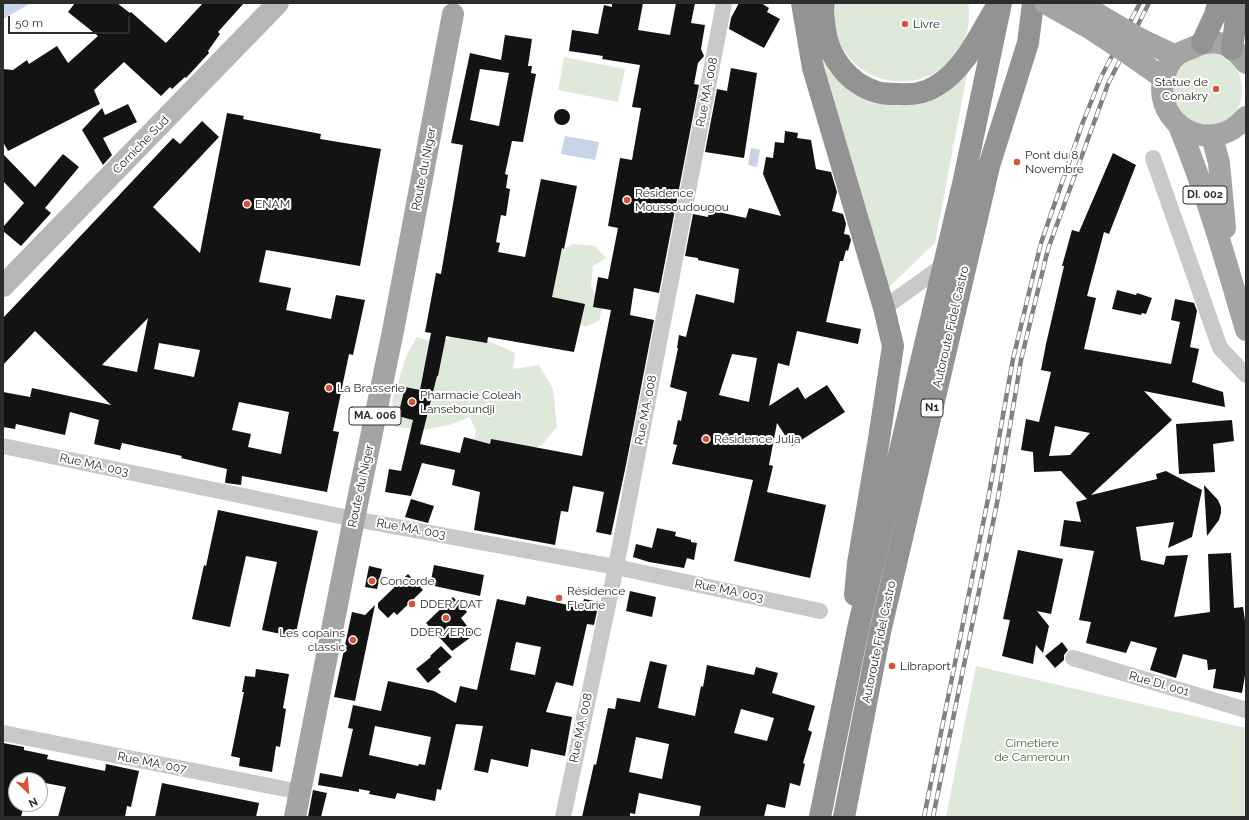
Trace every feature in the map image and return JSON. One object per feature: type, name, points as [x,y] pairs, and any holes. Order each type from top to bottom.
[{"type":"highway","points":[[802,3],[813,68],[884,308],[892,346],[879,439],[858,563],[848,678]]},
{"type":"highway","points":[[824,3],[822,11],[826,38],[837,64],[857,83],[877,92],[905,95],[922,92],[936,86],[948,77],[962,63],[1000,3]]},
{"type":"highway","name":"Autoroute Fidel Castro","points":[[820,817],[859,624],[964,184],[1000,3]]},
{"type":"highway","name":"Autoroute Fidel Castro","points":[[844,817],[880,632],[989,166],[1028,43],[1033,3]]},
{"type":"highway","points":[[1028,43],[1040,3]]},
{"type":"highway","points":[[1202,43],[1215,15],[1218,3]]},
{"type":"highway","points":[[1238,3],[1239,56]]},
{"type":"main road","name":"Corniche Sud","points":[[3,286],[278,3]]},
{"type":"main road","points":[[1045,3],[1091,29],[1135,47],[1176,56]]},
{"type":"main road","points":[[1079,3],[1135,47],[1163,78]]},
{"type":"main road","name":"Route du Niger","points":[[296,817],[354,519],[393,331],[455,7]]},
{"type":"main road","points":[[1239,56],[1223,45],[1212,42],[1202,43],[1176,56],[1168,66],[1163,78],[1162,96],[1168,112],[1180,126],[1189,132],[1212,136],[1224,133],[1242,124]]},
{"type":"main road","name":"DI. 002","points":[[1180,126],[1194,162],[1228,266]]},
{"type":"main road","name":"DI. 002","points":[[1212,136],[1219,163],[1228,266]]},
{"type":"main road","points":[[1228,266],[1246,330]]},
{"type":"street","name":"Rue MA. 008","points":[[563,817],[616,567],[724,3]]},
{"type":"street","points":[[1153,158],[1220,348],[1246,375]]},
{"type":"street","points":[[884,308],[944,265]]},
{"type":"street","name":"Rue MA. 003","points":[[3,446],[354,519],[616,567],[820,611]]},
{"type":"street","name":"Rue DI. 001","points":[[1073,658],[1246,710]]},
{"type":"street","name":"Rue MA. 007","points":[[3,733],[300,792]]},
{"type":"green space","points":[[836,3],[968,3],[969,15],[967,34],[959,50],[941,69],[920,79],[898,81],[876,77],[858,66],[843,49],[835,28]]},
{"type":"green space","points":[[818,46],[850,90],[874,103],[901,106],[928,100],[969,64],[935,243],[887,289],[819,62]]},
{"type":"green space","points":[[1210,51],[1228,57],[1235,65],[1242,85],[1242,96],[1234,115],[1226,122],[1215,126],[1187,121],[1171,100],[1173,73],[1178,65]]},
{"type":"green space","points":[[564,57],[625,69],[618,102],[558,90]]},
{"type":"green space","points":[[573,244],[595,246],[606,258],[593,266],[591,287],[602,308],[599,321],[585,327],[561,315],[538,295],[557,252]]},
{"type":"green space","points":[[463,329],[515,353],[513,369],[539,365],[553,389],[557,427],[541,446],[517,452],[470,456],[476,431],[470,417],[449,425],[423,430],[395,427],[392,400],[407,354],[417,337],[439,344]]},
{"type":"green space","name":"Cimetiere de Cameroun","points":[[976,666],[1246,728],[1246,817],[946,817]]},
{"type":"water","points":[[3,3],[31,3],[3,19]]},
{"type":"water","points":[[565,136],[599,142],[595,160],[561,154]]},
{"type":"water","points":[[751,148],[760,150],[757,167],[748,165]]},
{"type":"building","points":[[75,3],[117,3],[130,13],[131,12],[166,43],[203,3],[244,3],[218,32],[220,34],[208,51],[209,53],[186,78],[185,77],[172,89],[170,87],[161,96],[124,62],[94,90],[100,104],[8,151],[3,142],[3,69],[13,70],[27,60],[29,64],[57,46],[68,63],[98,36],[68,12]]},
{"type":"building","points":[[612,3],[643,3],[638,30],[670,35],[676,3],[695,3],[691,23],[705,25],[701,49],[704,56],[698,63],[694,84],[699,85],[659,293],[634,288],[630,315],[654,320],[611,535],[596,532],[604,492],[573,486],[568,512],[561,511],[555,545],[474,530],[480,492],[452,485],[455,470],[422,463],[411,496],[385,492],[389,469],[401,471],[413,420],[398,416],[405,387],[420,390],[431,333],[425,332],[436,273],[441,274],[463,145],[451,143],[470,53],[501,60],[505,35],[532,39],[528,66],[532,66],[531,73],[536,74],[523,142],[512,141],[505,174],[508,175],[506,188],[510,189],[506,216],[501,215],[496,242],[500,243],[498,252],[525,257],[541,179],[577,186],[552,297],[585,304],[574,352],[488,337],[487,343],[446,336],[438,376],[420,444],[460,453],[464,437],[490,444],[491,439],[582,456],[611,310],[593,307],[598,277],[608,279],[618,228],[608,226],[620,158],[632,160],[641,108],[632,107],[640,65],[602,59],[603,56],[569,51],[572,30],[598,34],[604,5],[612,7]],"holes":[[[480,69],[509,73],[499,126],[470,120]]]},
{"type":"building","points":[[739,3],[761,3],[769,8],[767,12],[780,19],[764,48],[729,29],[731,18]]},
{"type":"building","points":[[731,68],[757,73],[744,158],[705,152],[717,89],[727,91]]},
{"type":"building","points":[[128,104],[137,122],[103,138],[112,155],[103,165],[82,130],[102,108],[105,115]]},
{"type":"building","points":[[559,109],[565,109],[570,114],[568,123],[565,125],[559,125],[554,120],[554,114]]},
{"type":"building","points":[[227,113],[244,116],[243,119],[321,134],[320,139],[381,149],[360,266],[266,250],[259,282],[291,288],[286,310],[331,319],[336,295],[365,300],[353,355],[349,354],[333,431],[339,432],[327,492],[242,476],[241,485],[226,483],[227,469],[181,458],[182,456],[122,443],[120,450],[94,444],[99,420],[70,412],[65,435],[16,424],[15,429],[3,427],[3,392],[30,397],[32,388],[111,405],[35,331],[3,365],[3,318],[173,138],[180,144],[202,121],[219,137],[153,207],[200,253]],"holes":[[[148,318],[137,372],[102,365]],[[159,343],[200,350],[194,377],[154,369]],[[239,402],[289,412],[281,454],[248,447],[251,434],[232,430]]]},
{"type":"building","points":[[785,131],[798,133],[797,138],[811,140],[816,169],[831,172],[837,192],[832,211],[843,214],[846,224],[844,234],[849,235],[851,240],[843,261],[840,261],[826,322],[861,329],[858,344],[797,331],[789,366],[778,363],[769,406],[798,387],[805,399],[827,385],[845,412],[792,446],[777,423],[769,465],[773,466],[767,492],[826,505],[810,578],[734,561],[753,480],[672,464],[677,445],[673,444],[678,420],[681,421],[687,392],[670,387],[678,348],[679,335],[686,337],[696,294],[734,303],[739,269],[685,256],[693,214],[708,217],[709,210],[746,218],[749,208],[781,216],[763,174],[766,157],[773,158],[775,142],[784,143]],"holes":[[[732,354],[757,358],[749,402],[719,395]]]},
{"type":"building","points":[[1113,153],[1136,165],[1109,234],[1104,232],[1087,296],[1096,298],[1084,349],[1171,364],[1180,322],[1171,320],[1175,299],[1194,303],[1197,311],[1190,347],[1199,349],[1192,382],[1223,392],[1225,407],[1144,391],[1172,420],[1091,495],[1157,479],[1156,474],[1166,471],[1202,490],[1192,537],[1168,548],[1174,522],[1136,527],[1141,560],[1164,565],[1166,556],[1188,555],[1174,617],[1210,612],[1208,554],[1231,553],[1234,608],[1243,607],[1246,627],[1246,670],[1242,693],[1213,688],[1216,669],[1208,670],[1207,660],[1183,654],[1176,678],[1150,670],[1157,648],[1131,641],[1126,653],[1086,643],[1091,622],[1079,620],[1094,551],[1060,546],[1064,520],[1081,522],[1076,502],[1087,499],[1061,471],[1034,472],[1033,452],[1021,450],[1026,419],[1039,422],[1051,372],[1041,370],[1064,266],[1062,266],[1072,230],[1079,232]],"holes":[[[1055,426],[1090,433],[1070,455],[1049,456]]]},
{"type":"building","points":[[3,154],[35,187],[63,154],[79,167],[45,208],[51,213],[21,246],[3,231],[3,227],[24,203],[3,181]]},
{"type":"building","points":[[1117,290],[1136,295],[1137,293],[1152,298],[1146,314],[1142,313],[1141,315],[1112,309]]},
{"type":"building","points":[[1232,420],[1234,441],[1213,444],[1215,472],[1179,474],[1176,424]]},
{"type":"building","points":[[1204,485],[1218,500],[1221,507],[1219,520],[1207,536]]},
{"type":"building","points":[[411,499],[434,506],[428,523],[405,517]]},
{"type":"building","points":[[218,510],[318,531],[295,637],[262,630],[277,562],[246,556],[230,627],[192,619],[204,565],[206,566]]},
{"type":"building","points":[[657,528],[676,532],[675,536],[697,543],[694,560],[687,558],[684,568],[649,562],[633,557],[636,544],[652,548]]},
{"type":"building","points":[[1018,550],[1063,559],[1051,614],[1037,611],[1049,626],[1043,653],[1036,645],[1033,664],[1002,656],[1010,620],[1003,619]]},
{"type":"building","points":[[434,565],[484,575],[480,596],[430,585]]},
{"type":"building","points":[[369,566],[382,569],[377,589],[365,587]]},
{"type":"building","points":[[408,574],[423,590],[397,615],[394,612],[388,618],[378,608],[378,603]]},
{"type":"building","points":[[630,591],[656,597],[652,617],[626,611]]},
{"type":"building","points":[[527,596],[582,608],[584,599],[599,602],[594,625],[587,624],[573,686],[556,682],[546,712],[572,717],[565,756],[531,749],[528,767],[491,759],[488,773],[474,770],[483,726],[456,724],[441,790],[437,789],[435,801],[397,793],[395,799],[369,794],[370,791],[359,789],[359,792],[318,785],[320,773],[342,777],[353,729],[348,728],[353,705],[381,711],[388,681],[434,691],[456,703],[460,686],[477,690],[497,599],[525,605]],"holes":[[[516,642],[541,647],[535,675],[510,670]],[[375,726],[431,737],[425,765],[419,764],[418,766],[369,755]]]},
{"type":"building","points":[[453,597],[467,612],[461,618],[474,635],[452,651],[426,623]]},
{"type":"building","points":[[375,605],[355,701],[334,697],[352,612],[365,615]]},
{"type":"building","points":[[1062,642],[1068,650],[1064,655],[1064,660],[1055,668],[1045,656]]},
{"type":"building","points":[[441,646],[452,657],[438,669],[441,672],[428,683],[416,669],[431,657],[430,656]]},
{"type":"building","points":[[650,661],[667,665],[658,708],[695,716],[707,665],[754,675],[756,667],[778,673],[772,693],[815,706],[808,730],[812,732],[803,763],[805,764],[800,786],[790,783],[785,808],[767,804],[764,817],[699,817],[701,806],[639,793],[635,814],[630,813],[630,817],[582,817],[594,764],[596,765],[608,708],[615,709],[617,698],[640,702]],"holes":[[[741,709],[774,718],[767,741],[734,733]],[[636,737],[669,744],[662,779],[629,772]]]},
{"type":"building","points":[[256,669],[289,674],[283,708],[286,709],[280,747],[276,746],[272,772],[239,766],[240,758],[231,756],[244,692],[242,692],[245,676],[255,677]]},
{"type":"building","points":[[3,743],[24,747],[24,750],[48,755],[47,759],[105,771],[106,764],[139,771],[131,807],[127,806],[125,817],[58,817],[66,787],[48,784],[48,772],[8,772],[8,812],[22,812],[21,817],[3,817]]},
{"type":"building","points":[[162,783],[259,803],[256,817],[155,817]]},
{"type":"building","points":[[313,790],[327,793],[321,817],[308,817]]},
{"type":"railway","points":[[924,817],[989,494],[1013,359],[1041,243],[1083,122],[1101,77],[1140,3]]},
{"type":"railway","points":[[933,817],[998,498],[1021,360],[1048,249],[1108,84],[1149,3]]},
{"type":"place","name":"Livre","points":[[905,24]]},
{"type":"place","name":"Statue de Conakry","points":[[1216,89]]},
{"type":"place","name":"Pont du 8 Novembre","points":[[1017,162]]},
{"type":"place","name":"Résidence Moussoudougou","points":[[627,200]]},
{"type":"place","name":"ENAM","points":[[247,204]]},
{"type":"place","name":"La Brasserie","points":[[329,388]]},
{"type":"place","name":"Pharmacie Coleah Lanseboundji","points":[[412,402]]},
{"type":"place","name":"Résidence Julia","points":[[706,439]]},
{"type":"place","name":"Concorde","points":[[372,581]]},
{"type":"place","name":"Résidence Fleurie","points":[[559,598]]},
{"type":"place","name":"DDER/DAT","points":[[412,604]]},
{"type":"place","name":"DDER/ERDC","points":[[446,618]]},
{"type":"place","name":"Les copains classic","points":[[353,640]]},
{"type":"place","name":"Libraport","points":[[892,666]]}]
